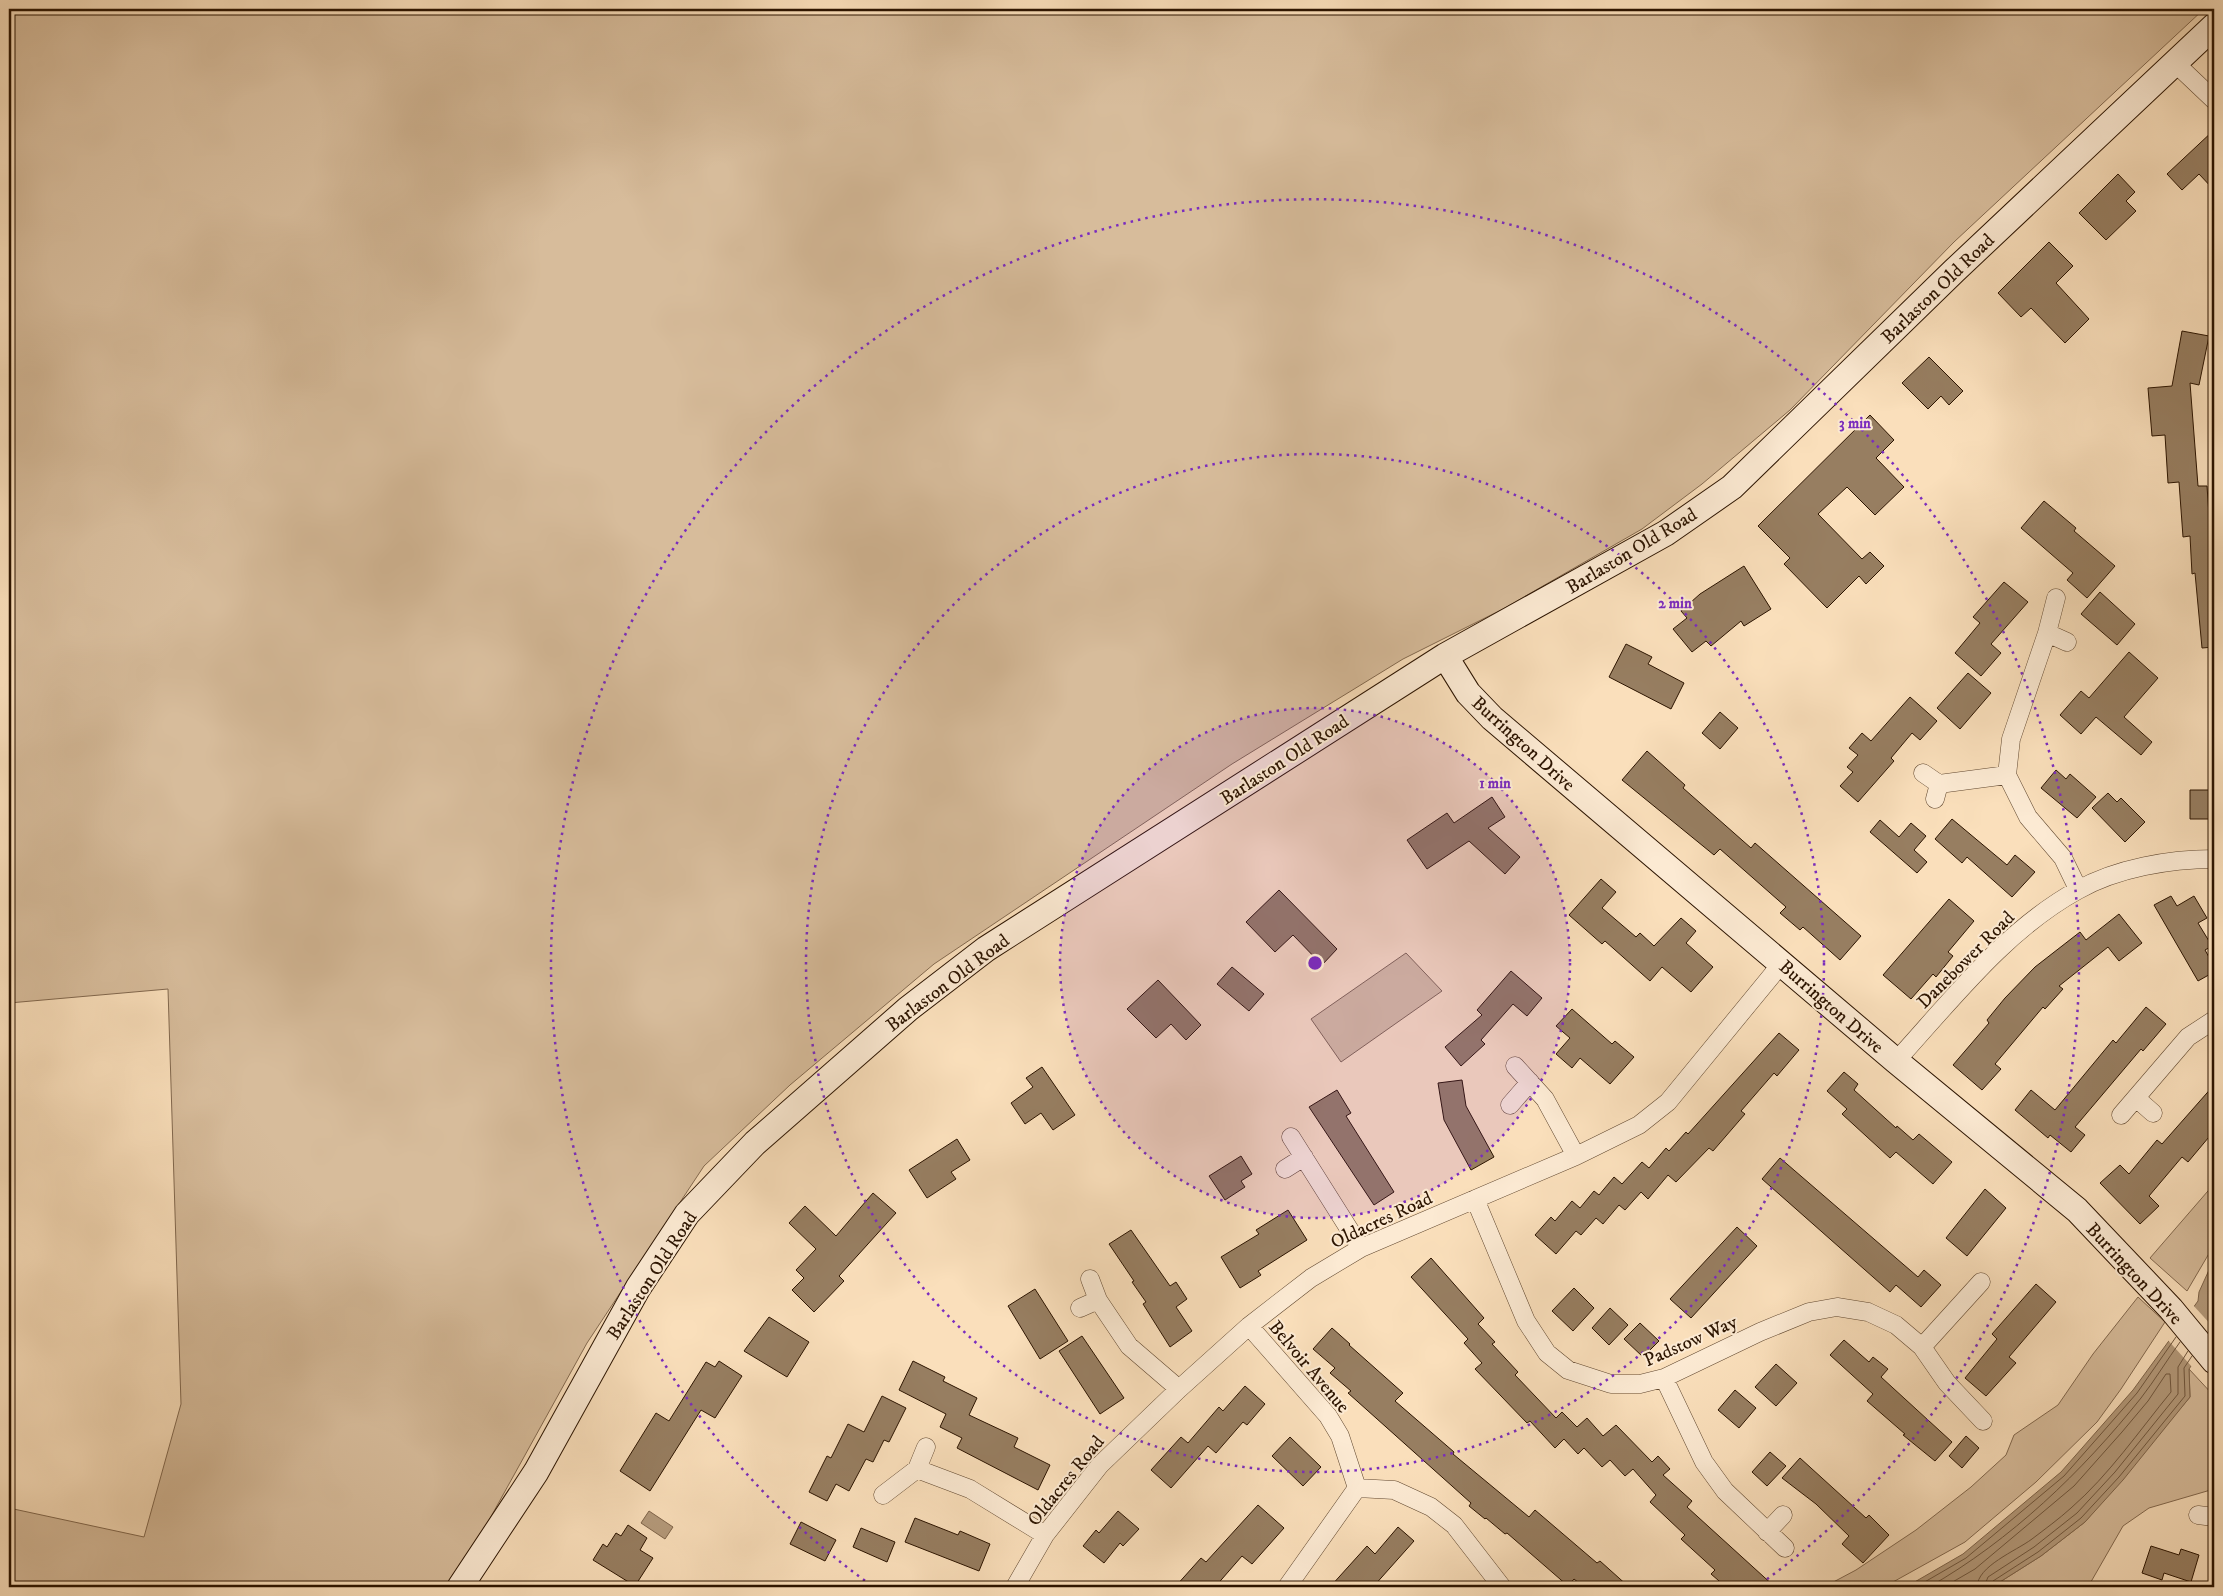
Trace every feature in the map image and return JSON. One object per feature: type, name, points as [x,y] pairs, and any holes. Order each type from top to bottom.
[{"type":"street","name":"Barlaston Old Road","points":[[460,1587],[536,1472],[643,1280],[687,1214],[755,1143],[908,1009],[986,949],[1446,656],[1666,533],[1732,487],[1954,270],[2214,26]]},
{"type":"street","points":[[2175,62],[2214,100]]},
{"type":"street","points":[[2056,598],[2047,633],[2010,739],[2007,775],[2028,817],[2063,858],[2078,889]]},
{"type":"street","points":[[2047,633],[2067,642]]},
{"type":"street","name":"Burrington Drive","points":[[1446,656],[1468,693],[1492,718],[1896,1061],[2077,1210],[2171,1309],[2213,1359]]},
{"type":"street","points":[[1923,772],[1937,791],[2007,775]]},
{"type":"street","name":"Danebower Road","points":[[1896,1061],[2005,944],[2038,916],[2078,889],[2116,874],[2148,866],[2192,859],[2214,859]]},
{"type":"street","name":"Oldacres Road","points":[[1015,1587],[1045,1535],[1100,1465],[1178,1389],[1249,1326],[1310,1278],[1361,1248],[1576,1156],[1639,1125],[1668,1102],[1782,963]]},
{"type":"street","points":[[2122,1115],[2188,1037],[2214,1020]]},
{"type":"street","points":[[1514,1066],[1545,1099],[1576,1156]]},
{"type":"street","points":[[1510,1105],[1530,1082]]},
{"type":"street","points":[[2136,1098],[2153,1113]]},
{"type":"street","points":[[1292,1136],[1361,1248]]},
{"type":"street","points":[[1285,1168],[1304,1157]]},
{"type":"street","name":"Padstow Way","points":[[1475,1200],[1526,1321],[1546,1353],[1568,1370],[1612,1384],[1640,1384],[1664,1378],[1760,1332],[1809,1312],[1837,1306],[1868,1312],[1896,1325],[1922,1347],[1947,1383],[1983,1421]]},
{"type":"street","points":[[1090,1279],[1098,1300],[1129,1346],[1178,1389]]},
{"type":"street","points":[[1922,1347],[1981,1282]]},
{"type":"street","points":[[1080,1308],[1098,1300]]},
{"type":"street","name":"Belvoir Avenue","points":[[1249,1326],[1328,1416],[1340,1436],[1357,1488]]},
{"type":"street","points":[[1664,1378],[1704,1462],[1725,1491],[1785,1548]]},
{"type":"street","points":[[883,1495],[917,1468],[926,1447]]},
{"type":"street","points":[[917,1468],[970,1489],[1045,1535]]},
{"type":"street","points":[[1287,1587],[1357,1488],[1394,1490],[1431,1507],[1454,1526],[1502,1587]]},
{"type":"street","points":[[1767,1532],[1783,1515]]},
{"type":"shaded area","points":[[9,9],[2204,9],[1954,242],[1790,410],[1702,484],[1642,529],[1503,609],[1403,659],[1232,764],[934,964],[790,1085],[704,1166],[587,1343],[488,1522],[445,1587],[9,1587],[9,1508],[144,1537],[181,1404],[168,989],[9,1003]]},
{"type":"shaded area","points":[[1406,953],[1442,991],[1341,1062],[1311,1019]]},
{"type":"shaded area","points":[[2214,1184],[2214,1245],[2187,1291],[2150,1258]]},
{"type":"shaded area","points":[[2138,1297],[2165,1322],[2097,1422],[2036,1482],[1965,1542],[1884,1587],[1824,1587],[1856,1570],[1916,1530],[1971,1487],[2006,1455],[2014,1435],[2058,1405],[2093,1354]]},
{"type":"shaded area","points":[[2189,1369],[2214,1396],[2214,1489],[2149,1508],[2123,1526],[2088,1587],[1992,1587],[2041,1556],[2085,1522],[2190,1397]]},
{"type":"water","points":[[2214,1259],[2214,1333],[2189,1369],[2190,1397],[2123,1480],[2085,1522],[2041,1556],[1992,1587],[1906,1587],[1963,1554],[2061,1472],[2133,1390],[2198,1301],[2199,1292]]},
{"type":"water","points":[[649,1511],[673,1527],[665,1539],[641,1523]]},
{"type":"pier","points":[[2192,1304],[2214,1328],[2214,1337],[2193,1368],[2166,1338]]},
{"type":"building","points":[[2214,130],[2214,190],[2199,174],[2182,190],[2167,174]]},
{"type":"building","points":[[2118,174],[2135,192],[2126,201],[2136,211],[2106,240],[2079,213]]},
{"type":"building","points":[[2049,242],[2073,266],[2056,283],[2089,319],[2065,343],[2031,308],[2021,317],[1998,293]]},
{"type":"building","points":[[2182,331],[2209,336],[2199,385],[2190,383],[2198,486],[2207,486],[2209,515],[2214,515],[2214,647],[2202,648],[2195,573],[2192,574],[2190,536],[2183,537],[2179,482],[2168,483],[2165,435],[2152,436],[2148,388],[2172,386]]},
{"type":"building","points":[[1929,357],[1963,391],[1949,405],[1941,396],[1928,409],[1902,383]]},
{"type":"building","points":[[1870,415],[1894,440],[1876,458],[1904,487],[1875,515],[1847,487],[1818,514],[1862,559],[1870,552],[1884,566],[1866,584],[1859,576],[1827,608],[1784,564],[1790,558],[1758,526]]},
{"type":"building","points":[[2044,501],[2076,528],[2074,531],[2115,566],[2087,598],[2067,580],[2073,573],[2021,528]]},
{"type":"building","points":[[1744,566],[1771,609],[1744,626],[1741,621],[1711,646],[1706,641],[1692,652],[1673,629],[1687,618],[1681,611],[1700,594]]},
{"type":"building","points":[[2004,582],[2028,602],[1991,644],[2001,653],[1981,676],[1955,653],[1980,623],[1973,617]]},
{"type":"building","points":[[2100,592],[2135,624],[2117,645],[2081,614]]},
{"type":"building","points":[[1626,644],[1652,657],[1648,664],[1684,683],[1671,709],[1609,677]]},
{"type":"building","points":[[2129,652],[2158,678],[2124,717],[2152,742],[2141,755],[2096,717],[2081,734],[2060,715],[2081,691],[2089,698]]},
{"type":"building","points":[[1968,673],[1991,693],[1960,729],[1937,708]]},
{"type":"building","points":[[1910,697],[1937,721],[1920,740],[1912,733],[1891,758],[1894,761],[1858,802],[1840,786],[1853,772],[1847,767],[1858,755],[1849,748],[1862,733],[1871,741]]},
{"type":"building","points":[[1720,712],[1738,728],[1720,749],[1702,733]]},
{"type":"building","points":[[1647,751],[1685,785],[1683,788],[1751,848],[1755,843],[1861,936],[1840,960],[1803,927],[1800,930],[1780,913],[1786,907],[1720,849],[1714,855],[1622,780]]},
{"type":"building","points":[[2056,770],[2066,779],[2070,774],[2096,797],[2077,818],[2041,788]]},
{"type":"building","points":[[2190,790],[2214,790],[2214,819],[2190,819]]},
{"type":"building","points":[[2108,793],[2117,802],[2121,798],[2145,822],[2125,842],[2092,808]]},
{"type":"building","points":[[1492,797],[1505,817],[1488,828],[1520,857],[1505,874],[1469,841],[1427,869],[1407,840],[1447,813],[1454,823]]},
{"type":"building","points":[[1952,819],[2007,865],[2015,855],[2035,872],[2012,897],[1967,857],[1962,863],[1935,839]]},
{"type":"building","points":[[1880,820],[1899,837],[1911,823],[1926,836],[1914,850],[1927,862],[1917,873],[1870,832]]},
{"type":"building","points":[[1601,879],[1616,892],[1602,908],[1636,937],[1640,933],[1654,946],[1681,918],[1696,931],[1686,943],[1713,967],[1691,992],[1662,967],[1650,981],[1605,941],[1602,944],[1569,915]]},
{"type":"building","points":[[1279,890],[1337,949],[1322,965],[1293,935],[1275,952],[1246,922]]},
{"type":"building","points":[[2171,896],[2177,906],[2194,896],[2207,918],[2198,923],[2212,946],[2205,950],[2214,966],[2214,972],[2198,981],[2154,905]]},
{"type":"building","points":[[1949,899],[1974,921],[1948,952],[1953,956],[1936,977],[1933,974],[1911,999],[1883,975]]},
{"type":"building","points":[[2119,914],[2142,943],[2119,961],[2108,947],[2059,986],[2063,989],[2045,1009],[2043,1007],[1995,1064],[2001,1069],[1982,1090],[1953,1065],[1989,1023],[1987,1020],[2005,998],[2035,967],[2080,932],[2086,940]]},
{"type":"building","points":[[1232,967],[1264,994],[1249,1011],[1217,984]]},
{"type":"building","points":[[1511,971],[1542,998],[1527,1016],[1513,1004],[1481,1040],[1485,1044],[1461,1066],[1445,1047],[1482,1015],[1477,1010]]},
{"type":"building","points":[[1158,980],[1201,1025],[1186,1040],[1171,1024],[1156,1038],[1127,1009]]},
{"type":"building","points":[[2146,1007],[2166,1024],[2143,1051],[2141,1049],[2075,1127],[2085,1135],[2071,1152],[2050,1135],[2048,1138],[2015,1110],[2031,1090],[2055,1110],[2113,1040],[2116,1043]]},
{"type":"building","points":[[1572,1009],[1612,1044],[1615,1041],[1634,1057],[1610,1084],[1580,1058],[1572,1068],[1556,1054],[1570,1038],[1556,1026]]},
{"type":"building","points":[[1779,1033],[1799,1050],[1777,1076],[1774,1073],[1741,1111],[1745,1114],[1713,1151],[1709,1148],[1676,1182],[1668,1175],[1648,1199],[1641,1192],[1625,1210],[1619,1205],[1603,1224],[1596,1218],[1581,1235],[1576,1231],[1556,1254],[1535,1235],[1551,1217],[1555,1221],[1572,1201],[1580,1208],[1594,1191],[1599,1195],[1614,1177],[1622,1184],[1642,1162],[1649,1168],[1666,1148],[1669,1151],[1686,1132],[1688,1134]]},
{"type":"building","points":[[1042,1067],[1075,1115],[1053,1130],[1041,1113],[1025,1124],[1011,1103],[1033,1087],[1026,1078]]},
{"type":"building","points":[[1844,1072],[1858,1084],[1854,1090],[1896,1128],[1897,1126],[1913,1140],[1919,1134],[1952,1162],[1933,1184],[1896,1152],[1890,1158],[1842,1114],[1847,1109],[1827,1091]]},
{"type":"building","points":[[1462,1080],[1466,1106],[1494,1157],[1471,1170],[1444,1120],[1438,1083]]},
{"type":"building","points":[[2214,1085],[2214,1131],[2188,1162],[2182,1157],[2149,1196],[2159,1206],[2140,1224],[2100,1183],[2120,1165],[2129,1174],[2157,1140],[2162,1144]]},
{"type":"building","points":[[1337,1090],[1351,1113],[1346,1116],[1394,1192],[1374,1205],[1309,1107]]},
{"type":"building","points":[[957,1139],[970,1160],[951,1172],[956,1179],[927,1198],[909,1170]]},
{"type":"building","points":[[1241,1156],[1252,1174],[1241,1181],[1245,1187],[1225,1200],[1209,1176]]},
{"type":"building","points":[[1780,1158],[1918,1277],[1924,1270],[1941,1285],[1921,1307],[1896,1285],[1890,1292],[1762,1179]]},
{"type":"building","points":[[1985,1189],[2006,1208],[1967,1256],[1946,1238]]},
{"type":"building","points":[[873,1193],[896,1213],[839,1276],[844,1281],[814,1312],[792,1290],[804,1278],[796,1270],[816,1249],[789,1223],[805,1206],[836,1236]]},
{"type":"building","points":[[1288,1210],[1307,1240],[1258,1271],[1261,1275],[1240,1288],[1221,1257],[1259,1234],[1256,1230]]},
{"type":"building","points":[[1737,1227],[1757,1246],[1691,1318],[1670,1299]]},
{"type":"building","points":[[1131,1230],[1170,1286],[1176,1282],[1187,1299],[1176,1307],[1192,1331],[1170,1347],[1143,1304],[1146,1302],[1132,1282],[1134,1281],[1109,1244]]},
{"type":"building","points":[[1431,1258],[1484,1318],[1478,1324],[1495,1342],[1492,1344],[1518,1372],[1515,1375],[1556,1418],[1562,1412],[1577,1427],[1587,1418],[1603,1436],[1616,1425],[1652,1462],[1658,1456],[1670,1469],[1663,1475],[1692,1501],[1687,1507],[1775,1587],[1726,1587],[1711,1574],[1715,1570],[1681,1539],[1685,1535],[1650,1502],[1656,1495],[1633,1469],[1625,1476],[1610,1460],[1602,1467],[1584,1448],[1578,1454],[1564,1439],[1555,1448],[1530,1421],[1527,1423],[1475,1369],[1482,1363],[1464,1343],[1468,1339],[1411,1277]]},
{"type":"building","points":[[2036,1284],[2056,1302],[2009,1357],[2016,1363],[1986,1396],[1965,1378],[1997,1339],[1992,1334]]},
{"type":"building","points":[[1574,1288],[1594,1308],[1573,1331],[1552,1311]]},
{"type":"building","points":[[1035,1289],[1068,1341],[1040,1359],[1008,1306]]},
{"type":"building","points":[[1610,1308],[1628,1325],[1609,1345],[1592,1328]]},
{"type":"building","points":[[769,1317],[809,1342],[787,1377],[744,1351]]},
{"type":"building","points":[[1640,1323],[1659,1341],[1643,1357],[1624,1339]]},
{"type":"building","points":[[1332,1328],[1403,1393],[1395,1401],[1454,1452],[1453,1454],[1529,1517],[1535,1510],[1597,1563],[1600,1561],[1629,1587],[1584,1587],[1574,1579],[1568,1586],[1507,1533],[1505,1534],[1469,1506],[1471,1503],[1348,1393],[1351,1391],[1330,1373],[1335,1368],[1313,1349]]},
{"type":"building","points":[[1082,1336],[1124,1398],[1100,1414],[1059,1351]]},
{"type":"building","points":[[1844,1340],[1869,1362],[1873,1357],[1888,1369],[1881,1377],[1952,1442],[1935,1461],[1903,1435],[1905,1434],[1867,1401],[1873,1394],[1830,1355]]},
{"type":"building","points":[[719,1361],[742,1376],[715,1418],[701,1410],[650,1491],[620,1471],[656,1413],[669,1421],[706,1362],[715,1367]]},
{"type":"building","points":[[913,1361],[945,1377],[943,1381],[977,1398],[969,1415],[1018,1438],[1014,1447],[1050,1465],[1038,1490],[957,1448],[962,1438],[940,1427],[946,1414],[899,1390]]},
{"type":"building","points":[[1776,1364],[1797,1383],[1776,1406],[1755,1387]]},
{"type":"building","points":[[1245,1386],[1265,1404],[1247,1425],[1243,1422],[1216,1453],[1208,1446],[1171,1488],[1151,1470],[1181,1437],[1188,1443],[1219,1407],[1223,1411]]},
{"type":"building","points":[[1735,1390],[1756,1408],[1739,1428],[1718,1410]]},
{"type":"building","points":[[882,1396],[906,1408],[889,1442],[884,1440],[873,1462],[866,1459],[849,1491],[836,1484],[827,1501],[809,1492],[827,1456],[831,1458],[848,1424],[864,1432]]},
{"type":"building","points":[[1966,1436],[1979,1448],[1962,1468],[1949,1456]]},
{"type":"building","points":[[1290,1437],[1321,1467],[1303,1486],[1272,1456]]},
{"type":"building","points":[[1770,1452],[1786,1466],[1767,1486],[1752,1472]]},
{"type":"building","points":[[1800,1458],[1866,1518],[1869,1515],[1889,1535],[1863,1563],[1842,1544],[1849,1536],[1816,1504],[1782,1478]]},
{"type":"building","points":[[1258,1505],[1284,1528],[1252,1564],[1242,1556],[1215,1587],[1175,1587],[1201,1558],[1206,1562]]},
{"type":"building","points":[[1118,1511],[1139,1529],[1123,1546],[1120,1543],[1104,1563],[1083,1546],[1096,1530],[1099,1533]]},
{"type":"building","points":[[915,1518],[958,1535],[960,1531],[990,1544],[979,1571],[905,1542]]},
{"type":"building","points":[[801,1522],[836,1540],[825,1561],[790,1544]]},
{"type":"building","points":[[628,1525],[647,1538],[640,1550],[653,1558],[635,1586],[593,1560],[603,1544],[607,1547],[616,1533],[621,1536]]},
{"type":"building","points":[[1398,1527],[1414,1541],[1373,1587],[1330,1587],[1367,1546],[1375,1554]]},
{"type":"building","points":[[861,1528],[895,1542],[887,1562],[853,1547]]},
{"type":"building","points":[[2151,1546],[2179,1555],[2181,1549],[2199,1555],[2191,1582],[2164,1573],[2162,1580],[2142,1573]]}]
